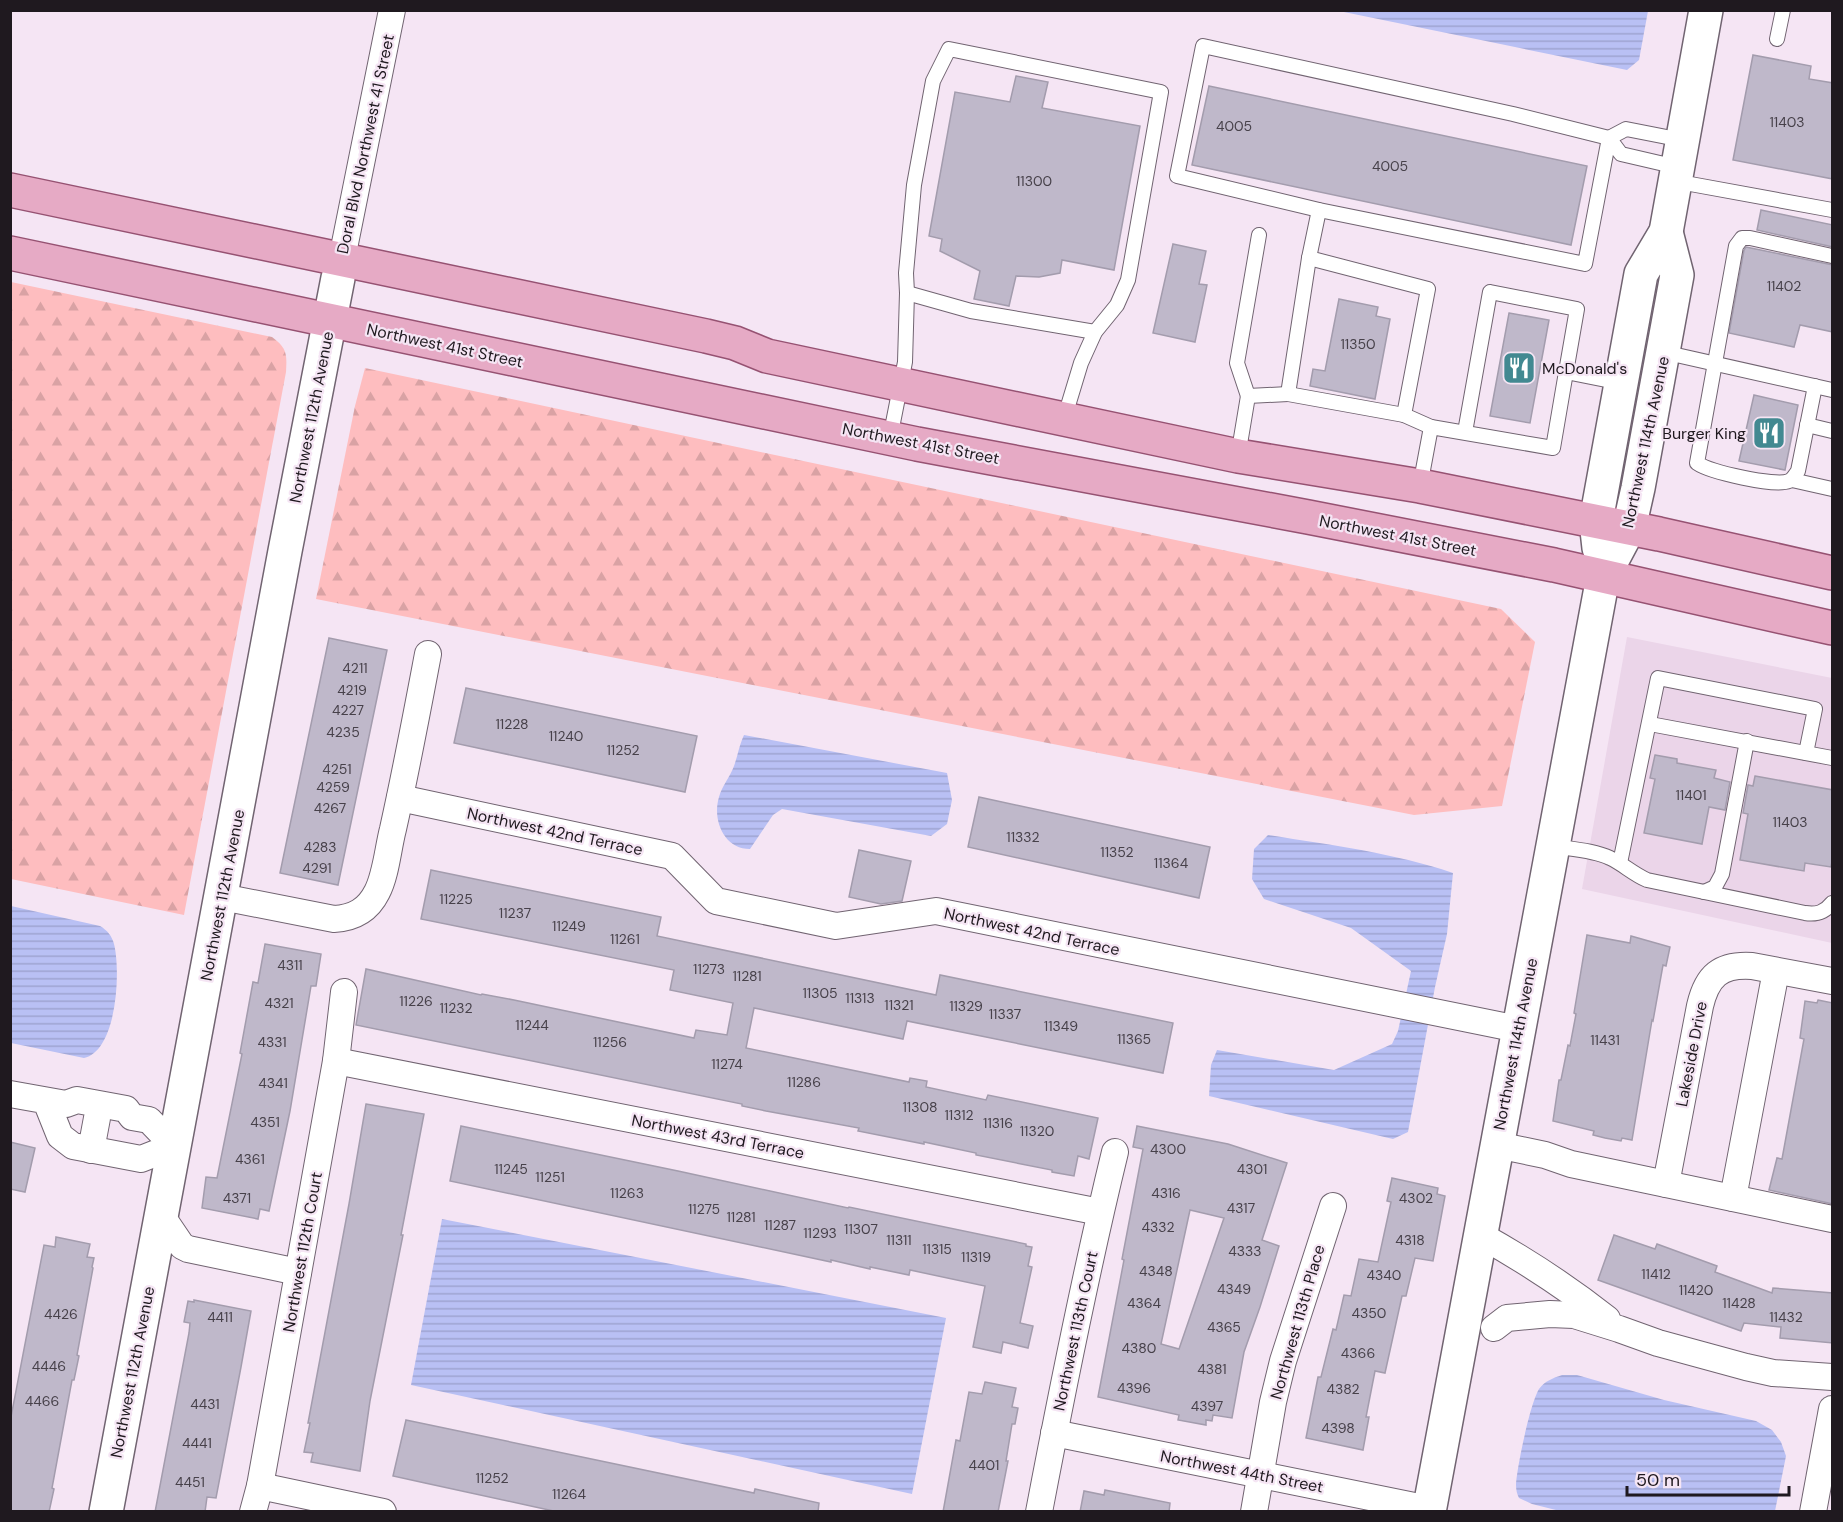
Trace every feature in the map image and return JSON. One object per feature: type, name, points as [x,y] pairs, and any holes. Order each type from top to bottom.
[{"type":"main road","points":[[10,190],[339,269]]},
{"type":"main road","points":[[10,209],[706,336],[735,343],[767,356],[1238,456],[1420,486],[1596,521],[1833,573]]},
{"type":"main road","name":"Northwest 41st Street","points":[[10,253],[890,438],[1554,565],[1833,628]]},
{"type":"main road","points":[[1168,491],[1193,474],[1213,468],[1238,456]]},
{"type":"street","name":"Doral Blvd Northwest 41 Street","points":[[339,269],[392,10]]},
{"type":"street","name":"Northwest 114th Avenue","points":[[1603,577],[1596,521],[1621,383],[1641,274],[1666,232],[1706,10]]},
{"type":"street","name":"Northwest 114th Avenue","points":[[1429,1510],[1603,577],[1629,528],[1663,352],[1677,276],[1666,232]]},
{"type":"street","name":"Northwest 112th Avenue","points":[[106,1512],[339,269]]},
{"type":"street","points":[[222,897],[334,919],[352,917],[372,900],[380,885],[400,798],[428,654]]},
{"type":"street","name":"Northwest 42nd Terrace","points":[[400,798],[672,856],[716,901],[825,924],[836,926],[936,911],[1518,1029]]},
{"type":"street","name":"Lakeside Drive","points":[[1666,1184],[1700,1006],[1706,986],[1718,974],[1734,966],[1752,966],[1833,981]]},
{"type":"street","points":[[1733,1198],[1776,970]]},
{"type":"street","name":"Northwest 112th Court","points":[[253,1512],[260,1486],[336,1060],[344,992]]},
{"type":"street","name":"Northwest 43rd Terrace","points":[[336,1060],[1100,1212]]},
{"type":"street","points":[[10,1094],[56,1103],[77,1100],[126,1108],[132,1117],[149,1120],[174,1146],[141,1159],[73,1146],[60,1136],[56,1103]]},
{"type":"street","points":[[56,1103],[74,1114],[124,1123],[132,1117]]},
{"type":"street","points":[[91,1149],[97,1118]]},
{"type":"street","points":[[1497,1145],[1545,1155],[1571,1164],[1833,1219]]},
{"type":"street","name":"Northwest 113th Court","points":[[1039,1512],[1100,1212],[1115,1152]]},
{"type":"street","name":"Northwest 113th Place","points":[[1254,1512],[1273,1402],[1283,1361],[1332,1206]]},
{"type":"street","points":[[161,1215],[182,1246],[188,1249],[298,1272]]},
{"type":"street","points":[[1480,1235],[1509,1251],[1579,1298],[1619,1329]]},
{"type":"street","points":[[1543,1315],[1549,1279]]},
{"type":"street","points":[[1494,1328],[1507,1318],[1574,1315],[1658,1343],[1760,1371],[1833,1377]]},
{"type":"street","points":[[1462,1332],[1494,1328],[1508,1333],[1534,1330],[1619,1329]]},
{"type":"street","points":[[1813,1512],[1833,1409]]},
{"type":"street","name":"Northwest 44th Street","points":[[1054,1433],[1429,1510]]},
{"type":"street","points":[[260,1486],[383,1512]]},
{"type":"lane","points":[[1777,39],[1783,10]]},
{"type":"lane","points":[[1609,138],[1585,264],[1319,210],[1177,176],[1203,46],[1513,114],[1609,138],[1621,154],[1678,163],[1833,210]]},
{"type":"lane","points":[[890,438],[906,362],[906,273],[913,196],[933,81],[950,49],[1161,92],[1128,280],[1117,305],[1095,332],[1081,363],[1064,419]]},
{"type":"lane","points":[[1609,138],[1626,129],[1678,163]]},
{"type":"lane","points":[[1288,394],[1319,210]]},
{"type":"lane","points":[[1238,456],[1248,396],[1236,363],[1259,235]]},
{"type":"lane","points":[[1833,256],[1750,238],[1742,238],[1736,246],[1697,463],[1764,482],[1792,480],[1833,489]]},
{"type":"lane","points":[[1310,258],[1428,289],[1404,415]]},
{"type":"lane","points":[[1248,396],[1288,394],[1404,415],[1431,427],[1553,448],[1577,309],[1490,292],[1465,432]]},
{"type":"lane","points":[[907,293],[971,311],[1095,332]]},
{"type":"lane","points":[[1663,352],[1833,390]]},
{"type":"lane","points":[[1566,372],[1621,383]]},
{"type":"lane","points":[[1792,480],[1798,471],[1815,386]]},
{"type":"lane","points":[[1807,426],[1833,431]]},
{"type":"lane","points":[[1420,486],[1431,427]]},
{"type":"lane","points":[[1620,863],[1658,678],[1815,709],[1806,753]]},
{"type":"lane","points":[[1650,724],[1833,758]]},
{"type":"lane","points":[[1704,892],[1715,887],[1722,874],[1747,741]]},
{"type":"lane","points":[[1552,846],[1607,856],[1636,876],[1647,880],[1811,914],[1824,911],[1833,903]]},
{"type":"shaded area","points":[[1627,637],[1832,678],[1832,943],[1582,889]]},
{"type":"green space","points":[[11,282],[272,337],[285,352],[286,372],[184,915],[11,879]]},
{"type":"green space","points":[[365,368],[1501,609],[1535,642],[1502,806],[1414,815],[316,599],[355,406]]},
{"type":"water","points":[[1648,10],[1639,60],[1627,70],[1339,11]]},
{"type":"water","points":[[744,735],[947,773],[952,800],[947,824],[931,836],[782,809],[773,815],[750,849],[741,848],[727,839],[722,832],[717,806],[720,793],[734,766]]},
{"type":"water","points":[[1268,835],[1385,855],[1453,873],[1447,934],[1408,1132],[1393,1139],[1209,1096],[1211,1065],[1217,1050],[1334,1070],[1392,1044],[1398,1031],[1411,971],[1351,928],[1264,899],[1252,879],[1254,849]]},
{"type":"water","points":[[11,906],[100,926],[111,936],[117,972],[114,1008],[104,1041],[95,1052],[84,1058],[11,1043]]},
{"type":"water","points":[[442,1219],[946,1318],[912,1494],[411,1385]]},
{"type":"water","points":[[1562,1375],[1577,1375],[1664,1400],[1756,1421],[1772,1430],[1781,1442],[1786,1456],[1775,1511],[1560,1511],[1519,1498],[1516,1485],[1519,1465],[1535,1397],[1544,1384]]},
{"type":"building","points":[[1753,55],[1811,66],[1809,79],[1833,83],[1833,179],[1733,160]]},
{"type":"building","points":[[1016,76],[1048,82],[1042,108],[1140,126],[1114,270],[1062,260],[1060,273],[1039,277],[1016,276],[1009,306],[974,299],[980,271],[940,251],[942,239],[929,236],[955,92],[1010,102]]},
{"type":"building","points":[[1209,86],[1587,166],[1571,245],[1192,165]]},
{"type":"building","points":[[1761,210],[1833,225],[1833,247],[1757,230]]},
{"type":"building","points":[[1173,244],[1206,251],[1199,284],[1207,285],[1195,342],[1153,333]]},
{"type":"building","points":[[1746,247],[1833,265],[1833,332],[1800,325],[1794,347],[1729,333]]},
{"type":"building","points":[[1339,299],[1378,307],[1376,316],[1390,319],[1375,399],[1310,386],[1313,369],[1325,371]]},
{"type":"building","name":"McDonald's","points":[[1509,313],[1549,320],[1530,423],[1490,416]]},
{"type":"building","name":"Burger King","points":[[1754,395],[1798,405],[1785,470],[1739,461]]},
{"type":"building","points":[[329,638],[387,650],[338,885],[280,873]]},
{"type":"building","points":[[466,688],[697,736],[685,792],[454,743]]},
{"type":"building","points":[[1655,755],[1677,759],[1677,763],[1716,770],[1714,778],[1730,782],[1725,810],[1709,807],[1702,844],[1644,833],[1655,779],[1650,778]]},
{"type":"building","points":[[1755,776],[1833,790],[1831,867],[1805,863],[1804,871],[1740,860],[1748,814],[1743,813],[1748,785],[1753,786]]},
{"type":"building","points":[[979,797],[1210,847],[1199,898],[968,847]]},
{"type":"building","points":[[859,850],[911,861],[902,901],[881,904],[849,897]]},
{"type":"building","points":[[431,870],[661,917],[657,936],[936,995],[940,975],[1173,1023],[1163,1073],[907,1021],[903,1039],[754,1008],[746,1048],[909,1082],[910,1078],[927,1081],[926,1087],[986,1100],[988,1095],[1098,1118],[1089,1159],[1078,1156],[1074,1176],[924,1142],[924,1144],[858,1131],[859,1128],[766,1111],[742,1106],[742,1104],[356,1025],[366,969],[694,1038],[696,1030],[727,1035],[733,1003],[670,990],[674,970],[421,919]]},
{"type":"building","points":[[1587,935],[1630,943],[1631,936],[1670,947],[1666,966],[1663,965],[1652,1020],[1632,1140],[1622,1138],[1621,1141],[1605,1138],[1593,1135],[1594,1131],[1553,1121],[1559,1080],[1561,1080],[1568,1045],[1570,1046],[1576,1014],[1574,1013]]},
{"type":"building","points":[[265,944],[321,954],[316,986],[311,986],[290,1111],[269,1211],[260,1209],[258,1219],[202,1208],[206,1177],[217,1178],[242,1054],[240,1053],[253,982],[258,983]]},
{"type":"building","points":[[1818,1000],[1833,1003],[1833,1204],[1769,1190],[1777,1158],[1782,1159],[1804,1039],[1800,1038],[1805,1001],[1817,1003]]},
{"type":"building","points":[[366,1104],[424,1114],[370,1401],[360,1471],[311,1462],[313,1453],[304,1452]]},
{"type":"building","points":[[461,1126],[1026,1244],[1032,1247],[1028,1266],[1032,1267],[1020,1323],[1033,1326],[1028,1348],[1003,1342],[1001,1353],[973,1347],[985,1286],[910,1270],[909,1275],[831,1260],[831,1262],[450,1181]]},
{"type":"building","points":[[1137,1126],[1228,1144],[1287,1163],[1262,1240],[1279,1246],[1244,1352],[1232,1418],[1213,1415],[1212,1421],[1206,1420],[1206,1425],[1178,1420],[1179,1415],[1098,1397],[1143,1149],[1133,1147]],"holes":[[[1190,1210],[1224,1218],[1179,1349],[1161,1344]]]},
{"type":"building","points":[[10,1142],[35,1148],[25,1192],[10,1189]]},
{"type":"building","points":[[1392,1178],[1438,1188],[1437,1194],[1445,1196],[1433,1261],[1415,1258],[1406,1296],[1402,1296],[1385,1373],[1375,1371],[1366,1417],[1369,1417],[1363,1450],[1306,1438],[1318,1377],[1321,1377],[1333,1329],[1336,1330],[1344,1295],[1351,1296],[1359,1259],[1378,1262],[1391,1202],[1387,1201]]},
{"type":"building","points":[[1614,1235],[1655,1249],[1657,1244],[1717,1266],[1715,1272],[1772,1293],[1773,1288],[1833,1293],[1833,1343],[1780,1338],[1781,1327],[1744,1323],[1741,1331],[1598,1280]]},
{"type":"building","points":[[56,1237],[90,1244],[87,1257],[94,1258],[77,1355],[79,1356],[74,1380],[72,1380],[49,1512],[10,1512],[10,1422],[44,1245],[55,1247]]},
{"type":"building","points":[[194,1300],[251,1311],[241,1367],[216,1498],[207,1497],[205,1512],[155,1512],[189,1333],[190,1323],[184,1322],[188,1301],[194,1302]]},
{"type":"building","points":[[985,1382],[1016,1388],[1012,1407],[1018,1408],[1015,1424],[1012,1424],[1006,1461],[1008,1461],[998,1512],[943,1512],[956,1440],[960,1441],[969,1392],[982,1394]]},
{"type":"building","points":[[406,1420],[754,1493],[755,1489],[819,1503],[818,1512],[558,1512],[393,1476]]},
{"type":"building","points":[[1105,1490],[1170,1503],[1169,1512],[1080,1512],[1084,1491],[1104,1495]]},
{"type":"place","name":"McDonald's","points":[[1519,368]]},
{"type":"place","name":"Burger King","points":[[1769,433]]}]
